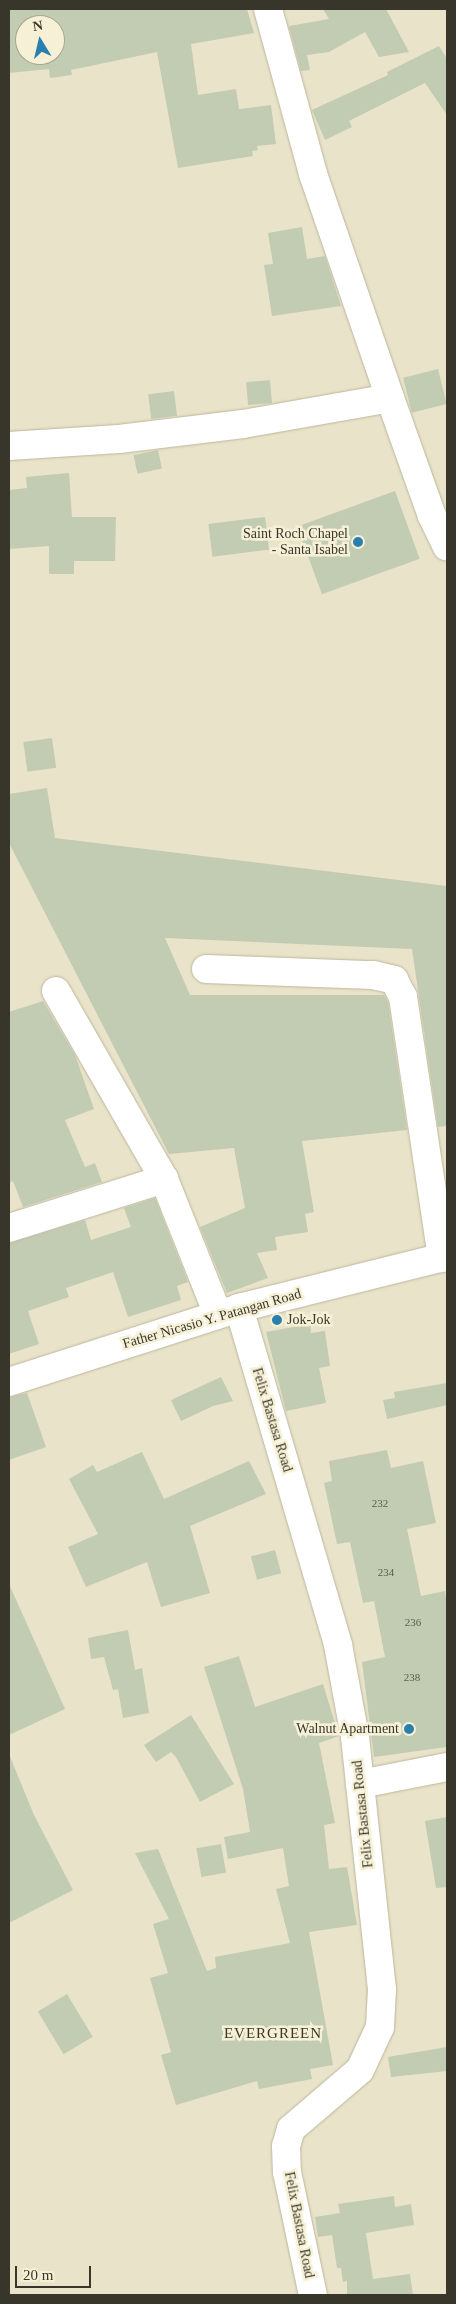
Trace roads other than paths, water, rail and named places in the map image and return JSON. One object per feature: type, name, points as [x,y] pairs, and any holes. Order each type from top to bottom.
[{"type":"street","points":[[268,9],[313,174],[432,516],[447,547]]},
{"type":"street","points":[[9,446],[119,439],[233,425],[390,398]]},
{"type":"street","points":[[206,969],[373,975],[394,980],[403,997],[445,1257]]},
{"type":"street","name":"Felix Bastasa Road","points":[[56,990],[164,1179],[228,1312],[338,1645],[355,1737],[382,1989],[380,2027],[360,2070],[292,2129],[286,2146],[287,2172],[313,2295]]},
{"type":"street","points":[[9,1228],[164,1179]]},
{"type":"street","name":"Father Nicasio Y. Patangan Road","points":[[9,1382],[228,1312],[445,1257]]},
{"type":"street","points":[[360,1784],[447,1767]]},
{"type":"place","name":"Saint Roch Chapel - Santa Isabel","points":[[358,542]]},
{"type":"place","name":"Jok-Jok","points":[[277,1320]]},
{"type":"place","name":"Walnut Apartment","points":[[409,1729]]},
{"type":"district","name":"EVERGREEN","points":[[273,2034]]}]
